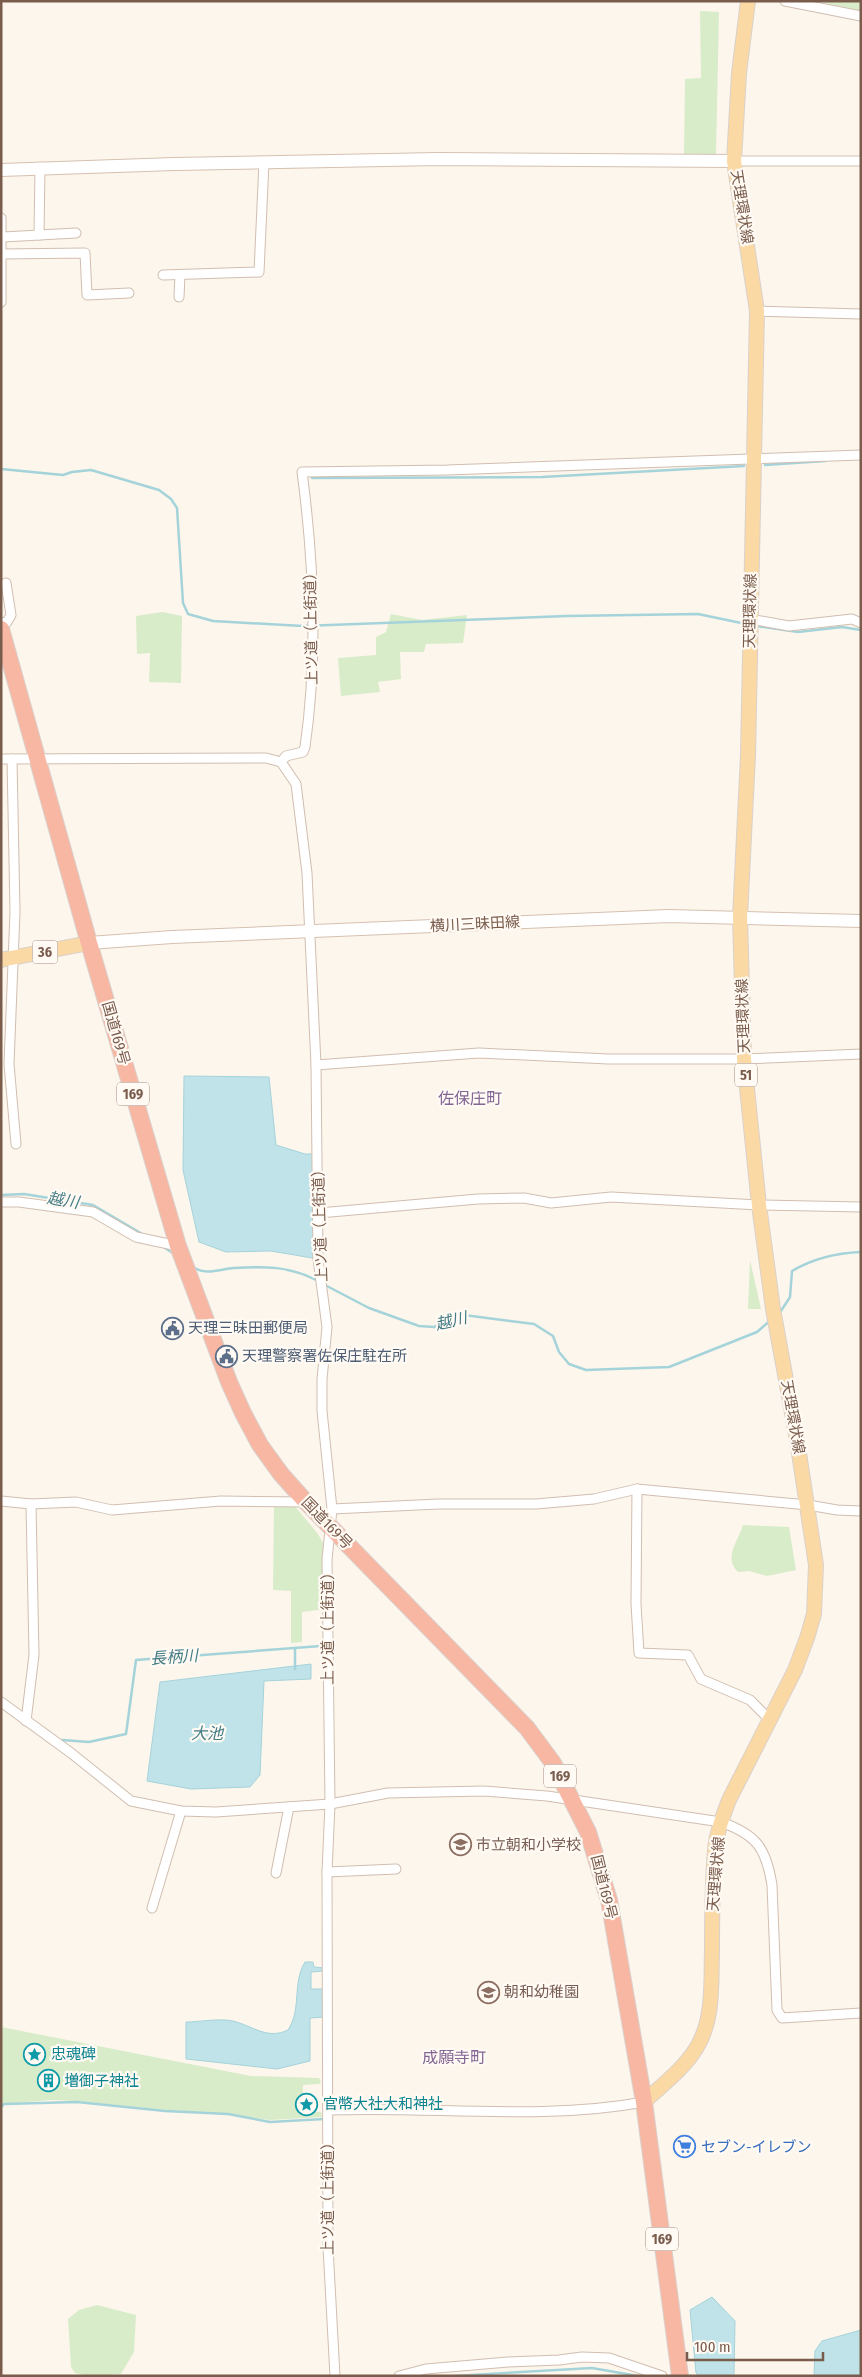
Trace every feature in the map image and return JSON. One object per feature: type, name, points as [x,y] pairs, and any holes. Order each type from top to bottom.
[{"type":"highway","name":"国道169号","points":[[1,629],[89,944],[178,1246],[229,1382],[243,1413],[260,1445],[306,1502],[528,1728],[553,1763],[588,1832],[609,1900],[644,2102],[680,2376]]},
{"type":"main road","name":"天理環状線","points":[[644,2102],[684,2065],[697,2046],[709,2012],[715,1849],[721,1822],[769,1719],[795,1670],[814,1614],[816,1565],[808,1505],[773,1309],[759,1205],[744,1059],[740,917],[748,754],[757,312],[734,161],[739,73],[748,1]]},
{"type":"main road","points":[[1,170],[264,162],[438,160],[734,161]]},
{"type":"main road","name":"横川三昧田線","points":[[89,944],[172,938],[669,916],[861,921]]},
{"type":"main road","name":"36","points":[[7,959],[89,944]]},
{"type":"street","points":[[785,1],[861,16]]},
{"type":"street","points":[[734,161],[861,161]]},
{"type":"street","points":[[164,275],[258,272],[264,162]]},
{"type":"street","points":[[39,235],[40,168]]},
{"type":"street","points":[[1,218],[3,237],[1,302]]},
{"type":"street","points":[[3,237],[76,233]]},
{"type":"street","points":[[2,254],[85,253],[87,295],[128,293]]},
{"type":"street","points":[[179,297],[180,274]]},
{"type":"street","points":[[757,312],[861,314]]},
{"type":"street","points":[[754,458],[861,455]]},
{"type":"street","name":"上ツ道（上街道）","points":[[336,2376],[328,2268],[327,1872],[330,1804],[327,1560],[332,1509],[322,1411],[322,1379],[327,1328],[318,1259],[316,1065],[307,873],[298,792],[296,784],[281,762],[286,756],[303,752],[313,684],[312,593],[302,472],[457,469],[754,458]]},
{"type":"street","points":[[1,623],[7,622],[11,615],[6,583]]},
{"type":"street","points":[[750,619],[789,626],[852,620],[861,623]]},
{"type":"street","points":[[1,759],[266,758],[281,762]]},
{"type":"street","points":[[12,759],[15,912],[7,959],[9,1064],[16,1144]]},
{"type":"street","points":[[316,1065],[479,1053],[608,1059],[744,1059],[861,1054]]},
{"type":"street","points":[[319,1213],[478,1199],[524,1198],[551,1203],[611,1197],[861,1208]]},
{"type":"street","points":[[1,1202],[19,1202],[93,1212],[136,1237],[178,1246]]},
{"type":"street","points":[[637,1489],[636,1604],[639,1653],[688,1656],[701,1679],[750,1700],[769,1719]]},
{"type":"street","points":[[332,1509],[439,1504],[536,1504],[594,1499],[637,1489],[861,1511]]},
{"type":"street","points":[[1,1501],[31,1504],[76,1502],[112,1510],[221,1501],[306,1502]]},
{"type":"street","points":[[26,1721],[34,1655],[31,1504]]},
{"type":"street","points":[[1,1702],[71,1753],[131,1801],[181,1811],[216,1812],[330,1804],[388,1793],[484,1791],[572,1800],[721,1822],[743,1830],[763,1852],[769,1867],[772,1885],[777,2010],[782,2018],[861,2013]]},
{"type":"street","points":[[276,1873],[289,1807]]},
{"type":"street","points":[[152,1908],[181,1811]]},
{"type":"street","points":[[327,1872],[396,1869]]},
{"type":"street","points":[[329,2110],[370,2108],[528,2112],[644,2102]]},
{"type":"street","points":[[399,2376],[426,2369],[582,2357],[609,2358],[662,2376]]},
{"type":"green space","points":[[820,1],[861,1],[861,11],[858,13]]},
{"type":"green space","points":[[700,11],[719,12],[716,155],[684,154],[685,79],[701,78]]},
{"type":"green space","points":[[162,612],[182,616],[181,683],[149,682],[150,653],[137,654],[136,616]]},
{"type":"green space","points":[[391,614],[422,620],[467,615],[463,643],[426,644],[424,652],[400,652],[401,679],[378,682],[380,692],[341,696],[338,658],[376,655],[376,637],[386,632]]},
{"type":"green space","points":[[750,1260],[761,1309],[748,1309]]},
{"type":"green space","points":[[274,1505],[294,1505],[318,1534],[324,1545],[325,1609],[302,1612],[302,1642],[291,1643],[291,1591],[273,1590]]},
{"type":"green space","points":[[743,1525],[789,1527],[796,1570],[767,1576],[749,1571],[738,1572],[732,1561],[732,1555]]},
{"type":"green space","points":[[1,2027],[251,2076],[319,2078],[321,2082],[319,2084],[303,2085],[303,2111],[321,2112],[322,2117],[270,2120],[229,2114],[77,2101],[52,2100],[1,2104]]},
{"type":"green space","points":[[97,2305],[136,2315],[134,2352],[121,2374],[89,2376],[75,2373],[71,2367],[68,2319],[79,2310]]},
{"type":"water","points":[[184,1076],[269,1077],[276,1145],[305,1154],[318,1154],[318,1259],[271,1251],[226,1252],[199,1242],[183,1170]]},
{"type":"water","name":"大池","points":[[311,1664],[311,1679],[264,1681],[260,1775],[250,1787],[191,1789],[147,1781],[160,1682]]},
{"type":"water","points":[[305,1962],[313,1962],[314,1967],[324,1968],[324,1971],[311,1972],[311,1989],[324,1989],[325,2017],[310,2018],[310,2061],[277,2069],[186,2059],[186,2022],[228,2020],[273,2034],[288,2030],[295,2013],[299,1979]]},
{"type":"water","points":[[712,2297],[735,2321],[734,2376],[699,2376],[696,2373],[690,2310]]},
{"type":"water","points":[[861,2330],[861,2376],[814,2376],[815,2351],[822,2341]]},
{"type":"waterway","points":[[765,465],[825,461]]},
{"type":"waterway","points":[[312,478],[542,477],[744,466]]},
{"type":"waterway","points":[[1,469],[63,475],[91,470],[159,490],[171,499],[177,508],[183,603],[188,614],[213,621],[303,626],[566,616],[698,614],[746,624]]},
{"type":"waterway","points":[[756,626],[798,632],[842,627],[861,630]]},
{"type":"waterway","name":"越川","points":[[1,1195],[24,1194],[93,1205],[144,1235]]},
{"type":"waterway","name":"越川","points":[[162,1246],[174,1254]]},
{"type":"waterway","name":"越川","points":[[779,1314],[790,1297],[792,1271],[825,1257],[861,1252]]},
{"type":"waterway","name":"越川","points":[[193,1267],[208,1272],[245,1267],[277,1268],[297,1272],[318,1281]]},
{"type":"waterway","name":"越川","points":[[323,1284],[369,1308],[419,1326],[434,1327],[464,1315],[534,1324],[553,1336],[559,1352],[569,1364],[586,1370],[669,1367],[757,1332],[771,1320]]},
{"type":"waterway","name":"長柄川","points":[[62,1740],[89,1742],[126,1734],[136,1660],[321,1646]]},
{"type":"waterway","points":[[295,1648],[295,1669]]},
{"type":"waterway","points":[[1,2107],[4,2104],[77,2102],[165,2111],[228,2114],[270,2122],[324,2119]]},
{"type":"waterway","points":[[454,2376],[592,2368],[638,2376]]},
{"type":"place","name":"天理三昧田郵便局","points":[[172,1328]]},
{"type":"place","name":"天理警察署佐保庄駐在所","points":[[226,1356]]},
{"type":"place","name":"市立朝和小学校","points":[[460,1845]]},
{"type":"place","name":"朝和幼稚園","points":[[488,1992]]},
{"type":"place","name":"忠魂碑","points":[[35,2054]]},
{"type":"place","name":"増御子神社","points":[[48,2081]]},
{"type":"place","name":"官幣大社大和神社","points":[[307,2104]]},
{"type":"place","name":"セブン-イレブン","points":[[685,2147]]},
{"type":"district","name":"佐保庄町","points":[[470,1098]]},
{"type":"district","name":"成願寺町","points":[[454,2057]]}]
